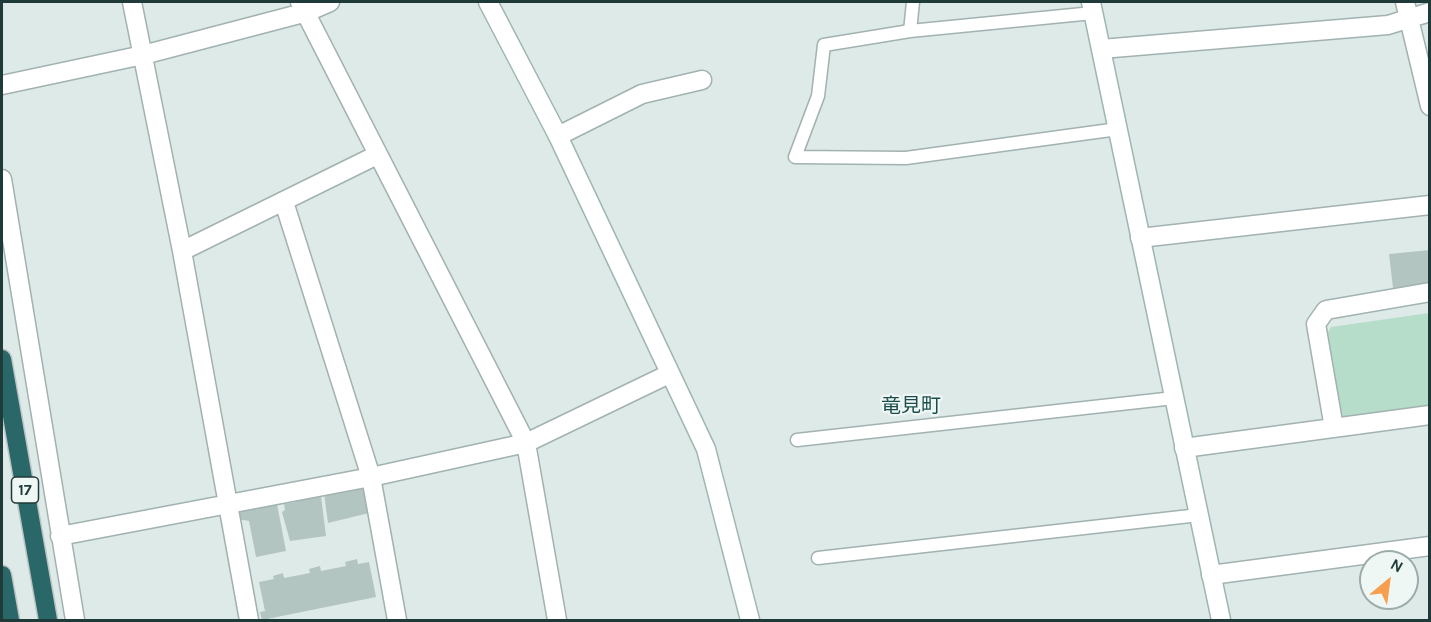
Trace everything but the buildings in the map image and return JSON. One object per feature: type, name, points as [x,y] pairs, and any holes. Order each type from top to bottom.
[{"type":"highway","name":"17","points":[[2,359],[48,621]]},
{"type":"highway","points":[[2,575],[10,621]]},
{"type":"street","points":[[132,2],[182,251],[249,621]]},
{"type":"street","points":[[2,85],[143,55],[303,7],[330,2]]},
{"type":"street","points":[[488,2],[558,136],[706,449],[750,621]]},
{"type":"street","points":[[303,7],[526,443],[557,621]]},
{"type":"street","points":[[1092,7],[1221,621]]},
{"type":"street","points":[[1101,49],[1388,25],[1407,9],[1430,12]]},
{"type":"street","points":[[1407,9],[1430,106]]},
{"type":"street","points":[[558,136],[642,94],[702,80]]},
{"type":"street","points":[[182,251],[377,155]]},
{"type":"street","points":[[2,179],[75,621]]},
{"type":"street","points":[[284,202],[371,477],[397,621]]},
{"type":"street","points":[[1140,238],[1430,205]]},
{"type":"street","points":[[1334,428],[1316,324],[1326,310],[1430,292]]},
{"type":"street","points":[[60,536],[371,477],[526,443],[669,374]]},
{"type":"street","points":[[1184,448],[1430,415]]},
{"type":"street","points":[[1211,575],[1430,546]]},
{"type":"lane","points":[[910,31],[913,2]]},
{"type":"lane","points":[[1092,7],[824,45],[818,96],[795,157],[906,158],[1118,129]]},
{"type":"lane","points":[[797,440],[1174,398]]},
{"type":"lane","points":[[818,558],[1199,515]]},
{"type":"green space","points":[[1429,313],[1429,410],[1341,422],[1325,338],[1331,327]]},
{"type":"district","name":"竜見町","points":[[911,406]]}]
